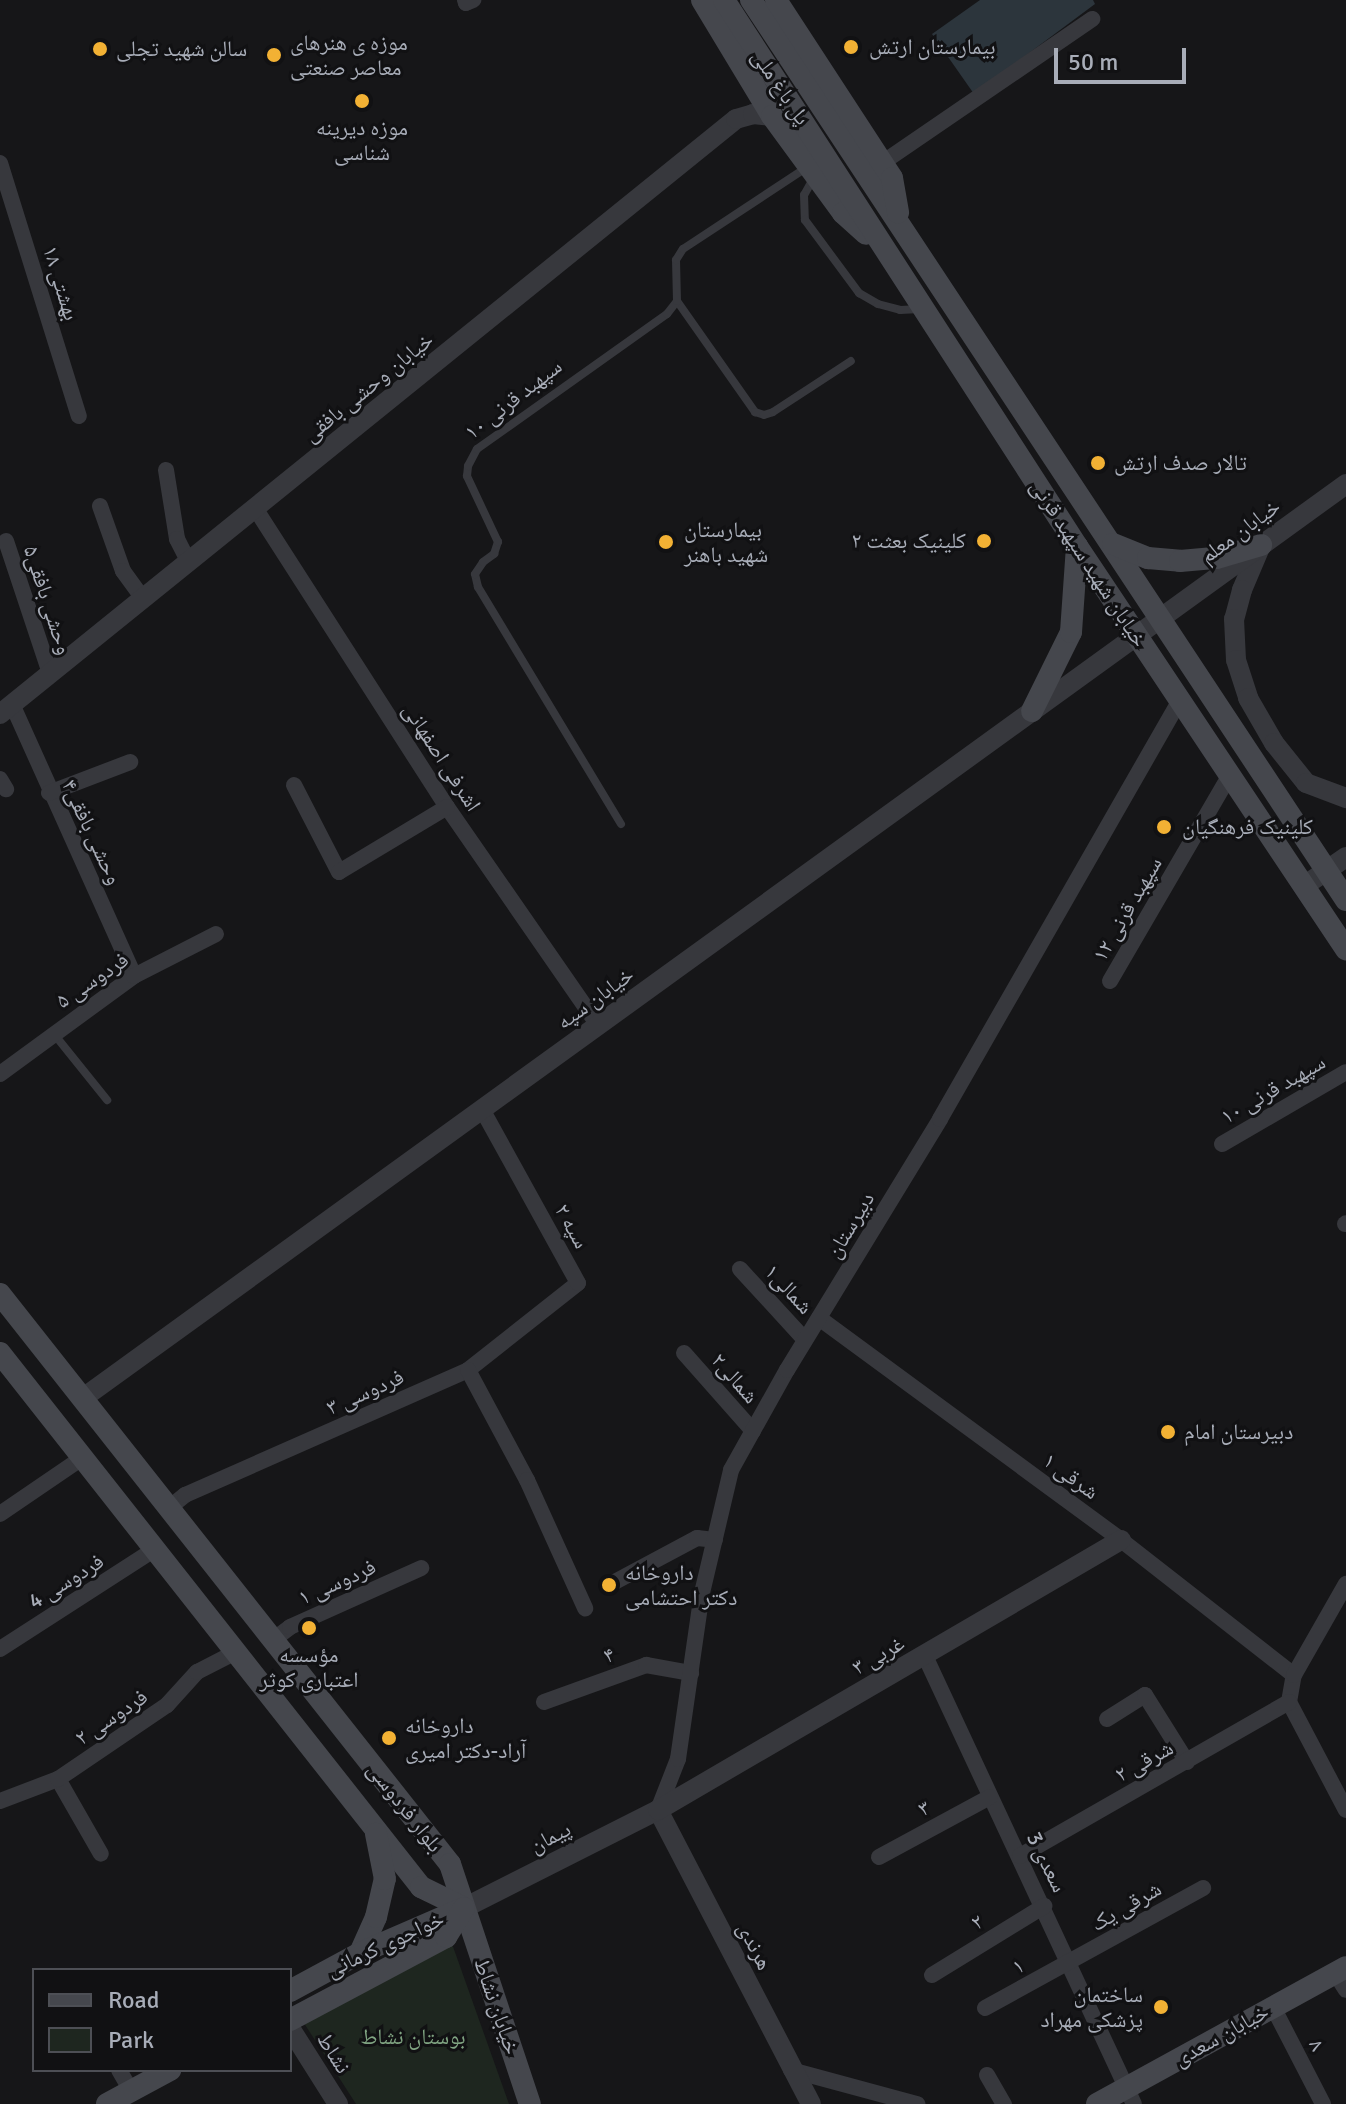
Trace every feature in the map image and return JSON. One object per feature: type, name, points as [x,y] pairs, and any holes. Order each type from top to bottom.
[{"type":"main road","points":[[702,0],[772,116],[821,171]]},
{"type":"main road","name":"پل باغ ملی","points":[[724,0],[821,171]]},
{"type":"main road","name":"پل باغ ملی","points":[[751,0],[871,162]]},
{"type":"main road","points":[[776,0],[871,162]]},
{"type":"main road","name":"خیابان شهید سپهبد قرنی","points":[[871,162],[899,221],[1346,900]]},
{"type":"main road","name":"خیابان شهید سپهبد قرنی","points":[[821,171],[843,213],[890,259],[1179,702],[1346,949]]},
{"type":"main road","points":[[1113,544],[1148,558],[1180,561],[1217,558],[1261,545]]},
{"type":"main road","points":[[1032,711],[1071,632],[1077,546]]},
{"type":"main road","name":"بلوار فردوسی","points":[[0,1294],[450,1864],[464,1908]]},
{"type":"main road","name":"بلوار فردوسی","points":[[0,1353],[421,1887],[464,1908]]},
{"type":"main road","points":[[53,1420],[83,1398]]},
{"type":"main road","points":[[360,1953],[376,1917],[385,1879],[373,1826]]},
{"type":"main road","name":"خواجوی کرمانی","points":[[292,1990],[360,1953],[464,1908]]},
{"type":"main road","name":"خواجوی کرمانی","points":[[292,2019],[446,1937],[464,1908]]},
{"type":"main road","name":"خیابان نشاط","points":[[464,1908],[530,2104]]},
{"type":"main road","name":"خیابان سعدی","points":[[1097,2104],[1131,2096],[1273,2007],[1342,1977]]},
{"type":"main road","points":[[107,2104],[166,2072]]},
{"type":"street","points":[[871,162],[1092,19]]},
{"type":"street","name":"خیابان وحشی بافقی","points":[[6,709],[736,119],[753,114],[772,116]]},
{"type":"street","name":"بهشتی ۱۸","points":[[0,163],[79,416]]},
{"type":"street","points":[[166,470],[177,539],[188,561]]},
{"type":"street","name":"خیابان معلم","points":[[1136,636],[1346,484]]},
{"type":"street","points":[[100,506],[123,571],[142,597]]},
{"type":"street","name":"اشرفی اصفهانی","points":[[255,508],[447,807],[598,1025]]},
{"type":"street","name":"وحشی بافقی۵","points":[[6,541],[50,673]]},
{"type":"street","points":[[1261,545],[1242,590],[1234,619],[1236,660],[1248,698],[1274,743],[1306,783],[1346,798]]},
{"type":"street","name":"خیابان سپه","points":[[83,1398],[1136,636]]},
{"type":"street","name":"دبیرستان","points":[[658,1810],[678,1759],[702,1593],[731,1470],[805,1340],[940,1119],[1179,702]]},
{"type":"street","name":"وحشی بافقی۴","points":[[6,709],[49,793],[134,976]]},
{"type":"street","points":[[49,793],[130,762]]},
{"type":"street","name":"سپهبد قرنی ۱۲","points":[[1110,981],[1230,775]]},
{"type":"street","points":[[294,785],[339,872],[447,807]]},
{"type":"street","points":[[1304,886],[1346,857]]},
{"type":"street","name":"فردوسی ۵","points":[[0,1074],[134,976],[216,934]]},
{"type":"street","name":"سپهبد قرنی ۱۰","points":[[1222,1144],[1346,1072]]},
{"type":"street","name":"سپه ۲","points":[[468,1370],[578,1283],[482,1109]]},
{"type":"street","name":"شمالی۱","points":[[740,1269],[805,1340]]},
{"type":"street","name":"شرقی ۱","points":[[819,1318],[1121,1540],[1294,1675]]},
{"type":"street","name":"شمالی۲","points":[[684,1353],[753,1431]]},
{"type":"street","points":[[468,1370],[527,1480],[585,1608]]},
{"type":"street","name":"فردوسی ۳","points":[[169,1508],[185,1495],[468,1370]]},
{"type":"street","points":[[0,1514],[82,1458]]},
{"type":"street","points":[[609,1585],[697,1538],[715,1540]]},
{"type":"street","name":"۳ غربی","points":[[658,1810],[1121,1540]]},
{"type":"street","name":"فردوسی 4","points":[[0,1649],[155,1549]]},
{"type":"street","name":"فردوسی ۱","points":[[273,1640],[290,1627],[421,1568]]},
{"type":"street","points":[[1346,1584],[1294,1675],[1289,1702],[1346,1810]]},
{"type":"street","name":"فردوسی ۲","points":[[0,1801],[58,1779],[167,1705],[197,1672],[236,1652]]},
{"type":"street","name":"سعدی 3","points":[[925,1656],[1131,2096]]},
{"type":"street","name":"۴","points":[[544,1702],[646,1665],[691,1673]]},
{"type":"street","points":[[1107,1719],[1145,1695],[1187,1762]]},
{"type":"street","name":"شرقی ۲","points":[[1020,1856],[1289,1702]]},
{"type":"street","points":[[58,1779],[101,1854]]},
{"type":"street","name":"۳","points":[[879,1857],[990,1797]]},
{"type":"street","name":"پیمان","points":[[464,1908],[658,1810]]},
{"type":"street","name":"هرندی","points":[[658,1810],[811,2104]]},
{"type":"street","name":"شرقی یک","points":[[1071,1963],[1203,1888]]},
{"type":"street","name":"۲","points":[[932,1975],[1044,1906]]},
{"type":"street","name":"۱","points":[[985,2008],[1071,1963]]},
{"type":"street","name":"۸","points":[[1273,2007],[1323,2104]]},
{"type":"street","name":"نشاط","points":[[292,2031],[338,2104]]},
{"type":"street","points":[[791,2070],[917,2104]]},
{"type":"street","points":[[120,2072],[131,2091]]},
{"type":"street","points":[[987,2075],[1004,2104]]},
{"type":"lane","points":[[821,171],[683,249],[676,260],[677,301],[755,412],[764,415],[851,361]]},
{"type":"lane","points":[[821,171],[804,195],[805,220],[859,293],[889,307],[922,309]]},
{"type":"lane","name":"سپهبد قرنی ۱۰","points":[[621,824],[478,587],[475,574],[483,562],[494,554],[498,542],[467,476],[468,466],[477,449],[667,314],[677,301]]},
{"type":"lane","points":[[53,1033],[107,1100]]},
{"type":"green space","name":"بوستان نشاط","points":[[451,1941],[509,2104],[356,2104],[302,2020]]},
{"type":"shaded area","points":[[980,0],[1093,0],[1095,4],[974,94],[932,34]]},
{"type":"place","name":"بیمارستان ارتش","points":[[851,47]]},
{"type":"place","name":"سالن شهید تجلی","points":[[100,49]]},
{"type":"place","name":"موزه ی هنرهای معاصر صنعتی","points":[[274,55]]},
{"type":"place","name":"موزه دیرینه شناسی","points":[[362,101]]},
{"type":"place","name":"تالار صدف ارتش","points":[[1098,463]]},
{"type":"place","name":"کلینیک بعثت ۲","points":[[984,541]]},
{"type":"place","name":"بیمارستان شهید باهنر","points":[[666,542]]},
{"type":"place","name":"کلینیک فرهنگیان","points":[[1164,827]]},
{"type":"place","name":"دبیرستان امام","points":[[1168,1432]]},
{"type":"place","name":"داروخانه دکتر احتشامی","points":[[609,1585]]},
{"type":"place","name":"مؤسسه اعتباری کوثر","points":[[309,1628]]},
{"type":"place","name":"داروخانه آراد-دکتر امیری","points":[[389,1738]]},
{"type":"place","name":"ساختمان پزشکی مهراد","points":[[1161,2007]]}]
